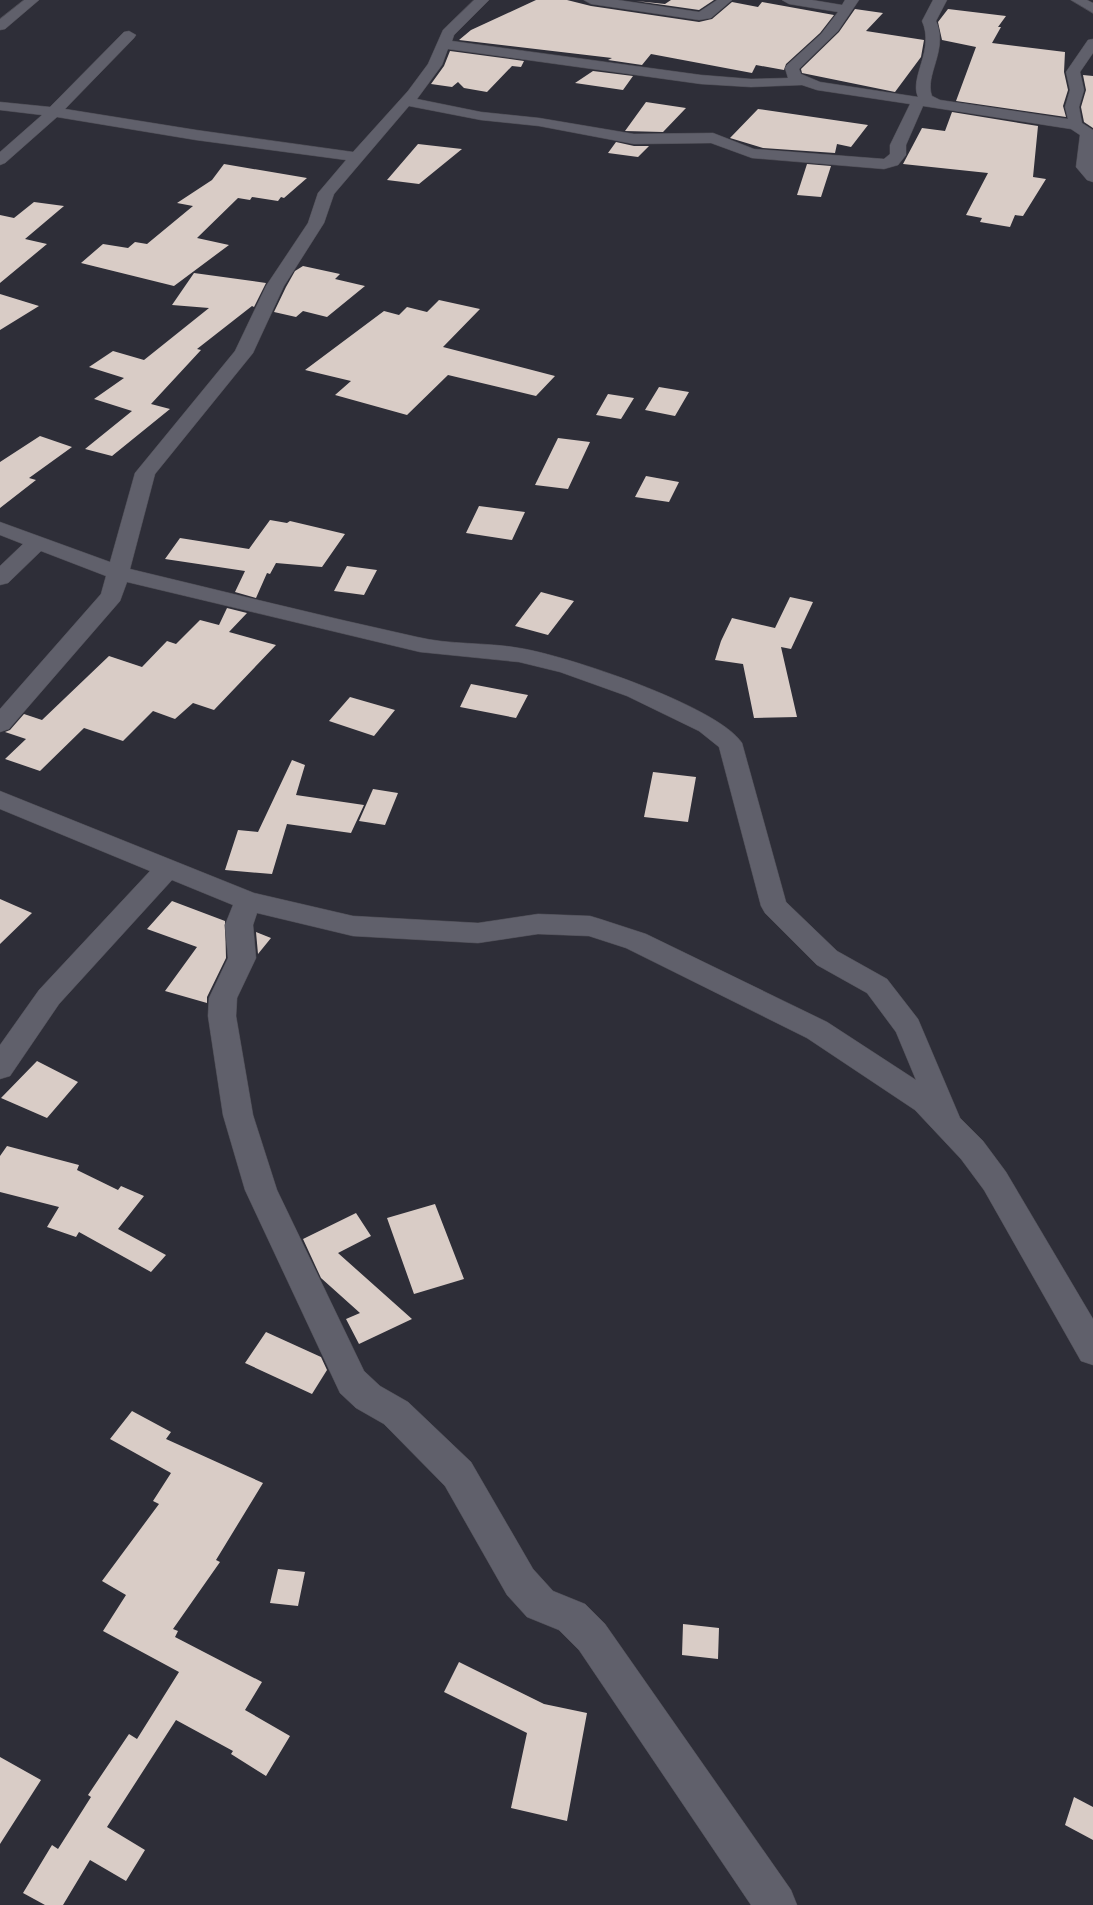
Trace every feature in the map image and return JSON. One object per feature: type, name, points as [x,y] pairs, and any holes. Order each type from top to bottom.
[{"type":"street","points":[[0,26],[32,0]]},
{"type":"street","points":[[0,724],[112,596],[145,473],[244,353],[275,286],[316,223],[326,193],[435,66],[448,33],[482,0]]},
{"type":"street","points":[[591,0],[699,16],[706,14],[725,0]]},
{"type":"street","points":[[789,0],[849,5]]},
{"type":"street","points":[[939,105],[928,100],[923,94],[923,87],[934,40],[934,32],[929,21],[940,0]]},
{"type":"street","points":[[1078,0],[1093,9]]},
{"type":"street","points":[[849,5],[810,53],[792,68],[794,76],[801,81],[817,86],[1075,126],[1088,134],[1084,167],[1093,177]]},
{"type":"street","points":[[0,160],[54,112],[129,35]]},
{"type":"street","points":[[1075,126],[1075,114],[1072,107],[1077,100],[1076,79],[1073,72],[1093,43]]},
{"type":"street","points":[[443,44],[638,72],[725,81],[763,84],[801,81]]},
{"type":"street","points":[[406,101],[481,116],[539,122],[597,134],[634,139],[713,138],[752,153],[884,164],[892,162],[898,156],[898,144],[918,102]]},
{"type":"street","points":[[0,106],[54,112],[196,135],[357,157]]},
{"type":"street","points":[[0,528],[118,573],[420,645],[519,655],[568,668],[635,691],[708,726],[730,743],[774,906],[826,958],[877,986],[908,1027],[951,1129]]},
{"type":"street","points":[[0,578],[38,542]]},
{"type":"street","points":[[0,799],[248,901],[353,926],[478,933],[538,924],[590,926],[636,941],[817,1030],[926,1102],[972,1150],[995,1181],[1093,1350]]},
{"type":"street","points":[[0,1068],[49,997],[168,868]]},
{"type":"street","points":[[248,901],[239,925],[242,958],[223,998],[222,1016],[238,1114],[261,1190],[352,1382],[368,1397],[396,1413],[458,1474],[520,1582],[540,1604],[572,1617],[592,1637],[776,1905]]},
{"type":"building","points":[[536,0],[567,0],[591,6],[699,22],[712,19],[732,2],[758,7],[762,2],[834,15],[820,33],[786,64],[784,70],[756,65],[752,73],[651,54],[642,65],[608,60],[612,58],[459,40],[471,30]]},
{"type":"building","points":[[671,0],[714,0],[699,10],[636,1],[665,4]]},
{"type":"building","points":[[855,9],[883,13],[866,31],[924,40],[921,57],[895,92],[802,73],[801,69],[839,32]]},
{"type":"building","points":[[948,9],[1006,16],[998,27],[1001,27],[992,43],[1065,52],[1064,72],[1068,90],[1063,106],[1066,117],[956,101],[976,47],[942,40],[938,22]]},
{"type":"building","points":[[450,51],[524,61],[521,67],[512,66],[487,92],[464,88],[458,82],[452,87],[431,84],[444,66]]},
{"type":"building","points":[[593,71],[633,76],[623,90],[575,83]]},
{"type":"building","points":[[1083,75],[1093,76],[1093,128],[1084,122],[1081,107],[1086,90]]},
{"type":"building","points":[[646,102],[686,108],[663,132],[625,131]]},
{"type":"building","points":[[758,109],[868,125],[851,147],[837,144],[835,153],[763,148],[730,138]]},
{"type":"building","points":[[952,112],[1038,126],[1033,177],[1046,179],[1023,216],[1015,215],[1010,227],[980,222],[982,218],[966,215],[988,173],[903,164],[922,128],[945,131]]},
{"type":"building","points":[[616,142],[634,146],[649,146],[638,157],[608,153]]},
{"type":"building","points":[[418,144],[462,149],[419,184],[387,180]]},
{"type":"building","points":[[224,164],[307,178],[278,201],[252,197],[250,200],[238,198],[197,238],[229,245],[174,286],[81,263],[103,244],[128,248],[135,242],[147,244],[193,206],[177,203],[212,180]]},
{"type":"building","points":[[807,164],[831,166],[821,197],[797,195]]},
{"type":"building","points":[[34,202],[64,206],[25,239],[47,244],[0,283],[0,215],[14,218]]},
{"type":"building","points":[[303,266],[340,274],[335,279],[365,286],[327,317],[303,311],[296,317],[274,312],[295,271]]},
{"type":"building","points":[[194,273],[266,283],[254,307],[252,306],[197,349],[201,350],[151,404],[170,409],[112,456],[85,449],[132,411],[94,399],[124,378],[89,367],[113,351],[144,360],[209,308],[172,305]]},
{"type":"building","points":[[0,294],[39,306],[0,330]]},
{"type":"building","points":[[439,300],[480,309],[443,347],[555,376],[536,396],[448,375],[407,415],[335,395],[351,381],[305,370],[384,311],[399,315],[407,307],[427,312]]},
{"type":"building","points":[[659,387],[689,392],[675,416],[645,410]]},
{"type":"building","points":[[608,394],[634,398],[621,419],[596,415]]},
{"type":"building","points":[[40,436],[72,447],[29,478],[36,480],[0,508],[0,462]]},
{"type":"building","points":[[558,438],[590,442],[568,489],[535,485]]},
{"type":"building","points":[[646,476],[679,482],[669,502],[635,497]]},
{"type":"building","points":[[479,506],[525,512],[512,540],[466,533]]},
{"type":"building","points":[[270,520],[287,523],[290,521],[345,534],[322,567],[276,563],[270,574],[267,573],[256,598],[235,592],[245,571],[165,559],[180,538],[249,549]]},
{"type":"building","points":[[347,566],[377,570],[364,595],[334,591]]},
{"type":"building","points":[[541,592],[574,601],[548,635],[515,626]]},
{"type":"building","points":[[790,597],[813,602],[791,649],[781,647],[797,717],[754,718],[743,664],[715,660],[721,641],[732,618],[775,628]]},
{"type":"building","points":[[227,608],[247,613],[229,632],[276,645],[214,710],[193,703],[175,719],[153,711],[123,741],[84,728],[40,771],[5,759],[26,739],[5,732],[10,730],[24,714],[42,720],[109,656],[142,667],[167,641],[176,644],[200,620],[219,625]]},
{"type":"building","points":[[471,684],[528,695],[516,718],[460,707]]},
{"type":"building","points":[[350,697],[395,710],[374,736],[329,721]]},
{"type":"building","points":[[292,760],[305,765],[296,795],[364,805],[351,833],[287,824],[272,874],[225,870],[238,830],[258,832]]},
{"type":"building","points":[[653,772],[696,777],[688,822],[644,817]]},
{"type":"building","points":[[373,789],[398,793],[385,825],[359,821]]},
{"type":"building","points":[[0,899],[32,913],[0,944]]},
{"type":"building","points":[[172,901],[225,921],[226,958],[207,997],[207,1003],[165,991],[197,947],[147,929]]},
{"type":"building","points":[[256,932],[271,938],[258,954]]},
{"type":"building","points":[[37,1061],[78,1082],[47,1118],[1,1098]]},
{"type":"building","points":[[7,1146],[79,1165],[77,1170],[118,1190],[121,1186],[144,1196],[118,1229],[166,1255],[151,1272],[79,1232],[76,1237],[47,1227],[59,1207],[0,1192],[0,1156]]},
{"type":"building","points":[[435,1204],[464,1279],[414,1294],[387,1218]]},
{"type":"building","points":[[356,1213],[371,1236],[338,1253],[412,1319],[359,1344],[346,1319],[360,1313],[321,1278],[303,1239]]},
{"type":"building","points":[[266,1332],[321,1357],[327,1370],[312,1394],[245,1363]]},
{"type":"building","points":[[132,1411],[171,1432],[166,1439],[263,1483],[216,1560],[220,1562],[173,1629],[178,1631],[175,1637],[262,1682],[245,1710],[290,1736],[266,1776],[231,1754],[233,1751],[176,1720],[107,1827],[145,1850],[126,1881],[90,1860],[63,1905],[45,1905],[23,1893],[52,1845],[58,1849],[91,1797],[88,1795],[129,1734],[137,1739],[179,1672],[103,1631],[126,1595],[102,1581],[159,1504],[153,1501],[171,1473],[110,1439]]},
{"type":"building","points":[[278,1569],[305,1572],[298,1606],[270,1603]]},
{"type":"building","points":[[683,1624],[719,1628],[718,1659],[682,1655]]},
{"type":"building","points":[[459,1662],[544,1704],[587,1713],[567,1821],[511,1808],[527,1733],[444,1692]]},
{"type":"building","points":[[0,1757],[41,1780],[0,1844]]},
{"type":"building","points":[[1074,1797],[1093,1807],[1093,1840],[1065,1825]]}]
